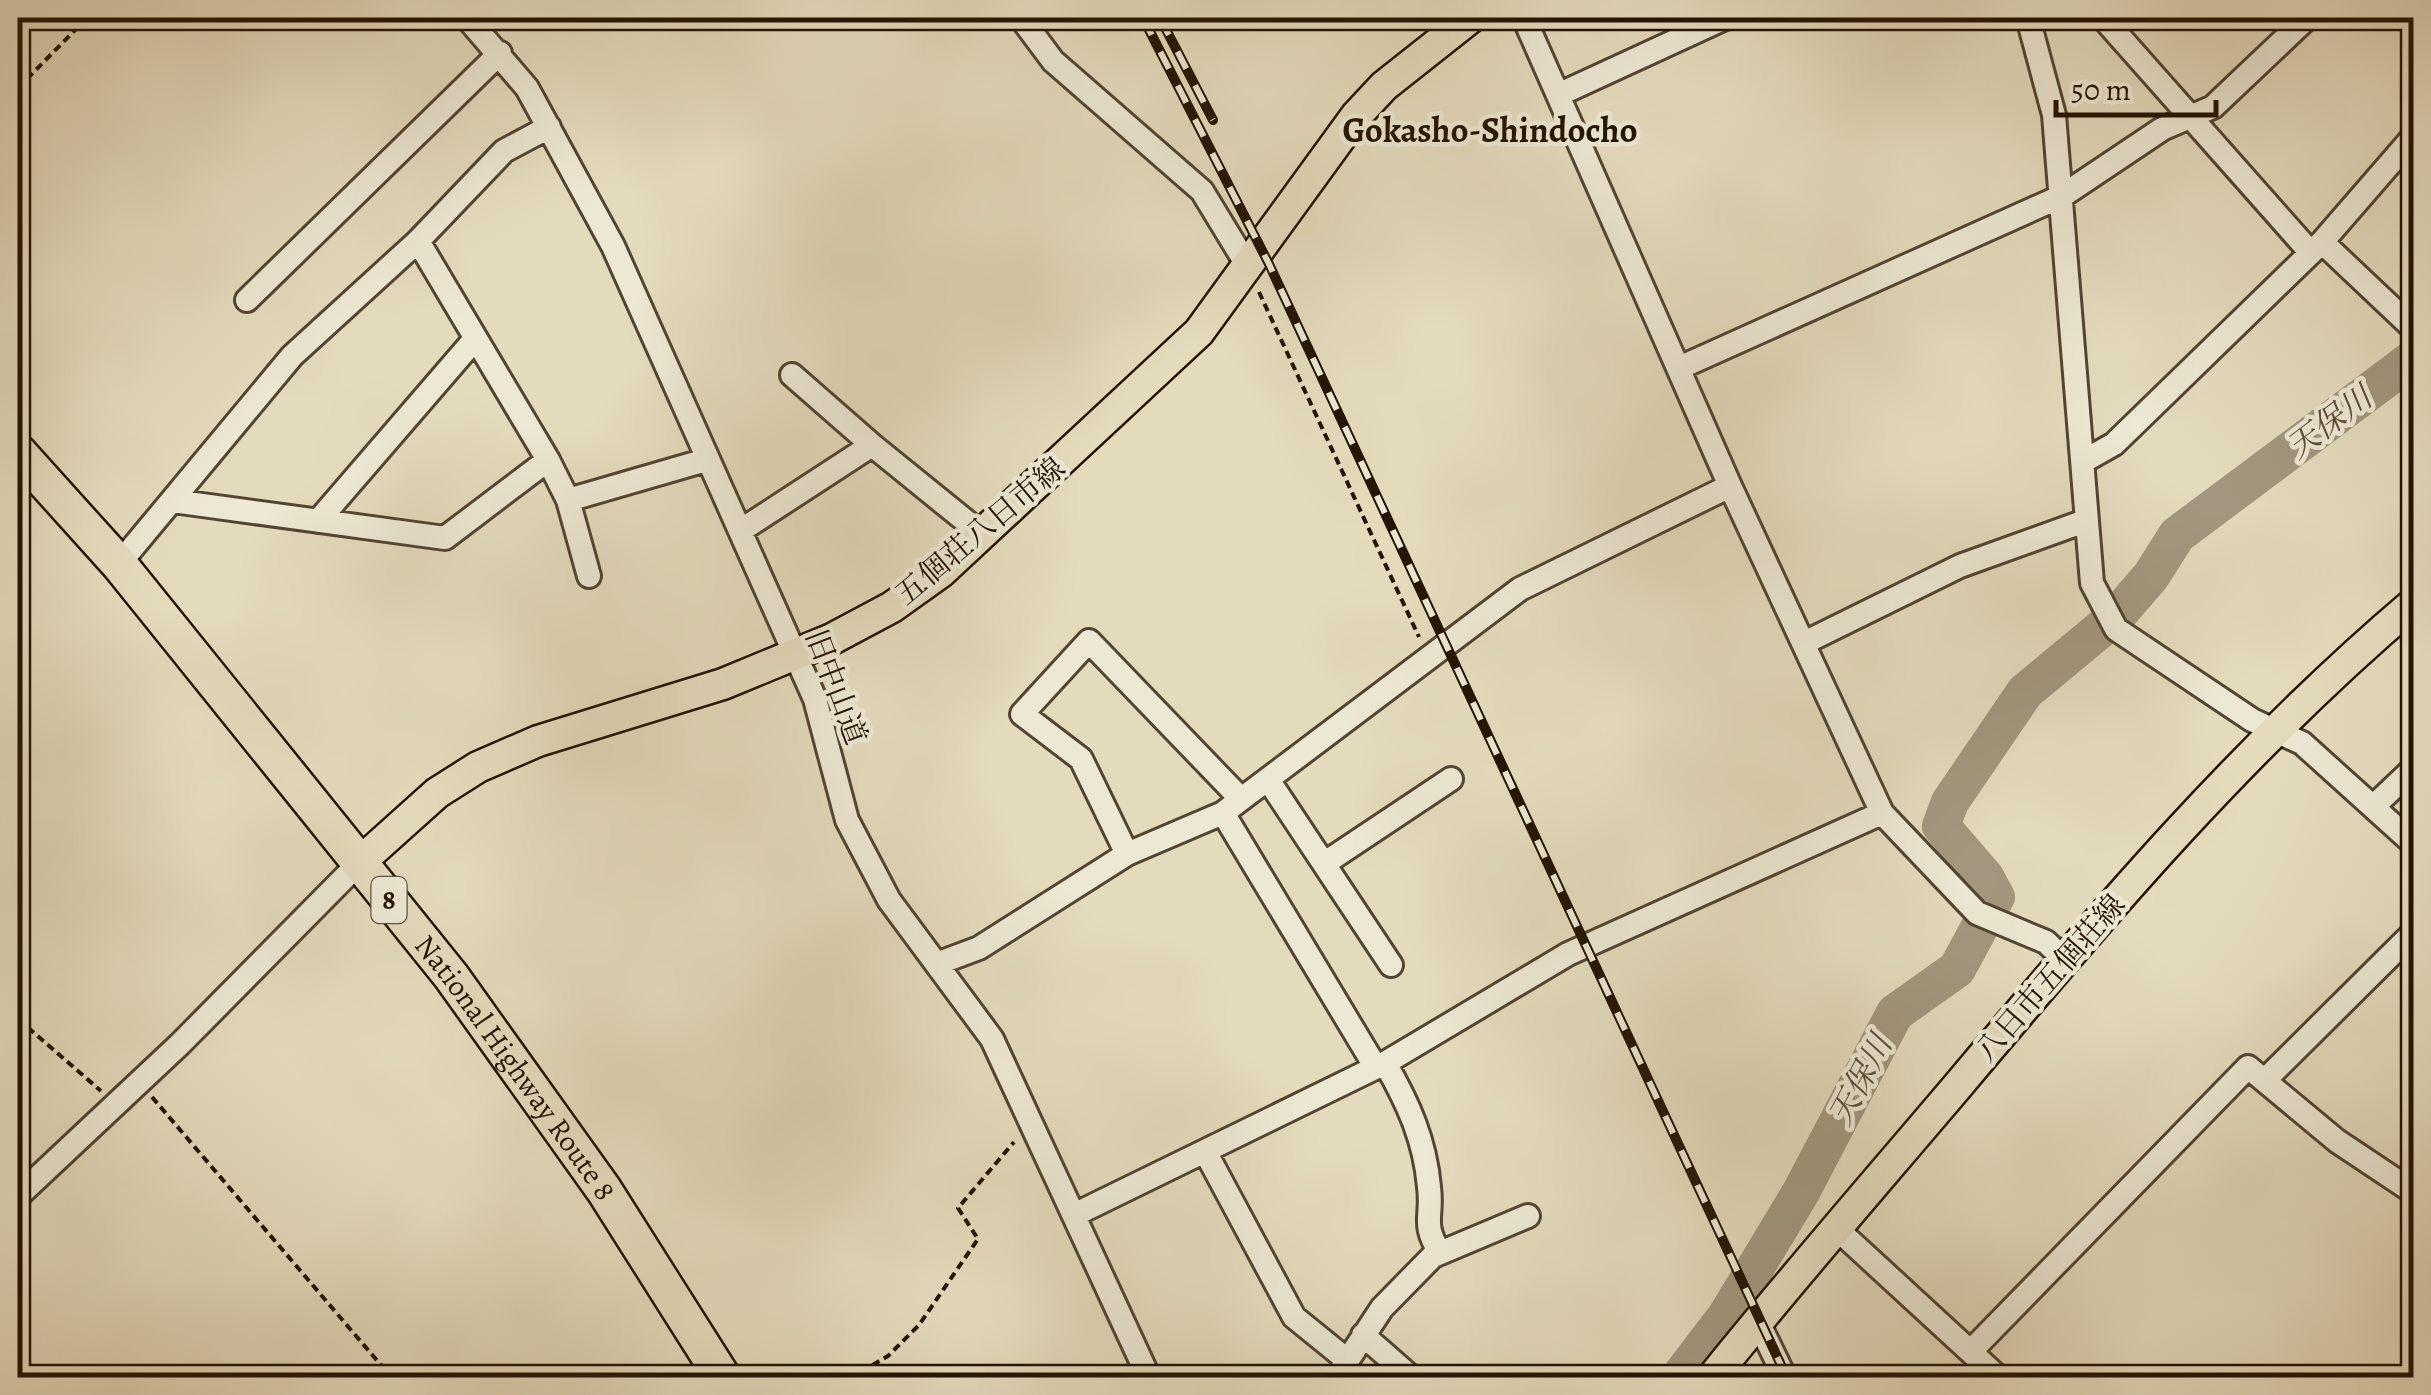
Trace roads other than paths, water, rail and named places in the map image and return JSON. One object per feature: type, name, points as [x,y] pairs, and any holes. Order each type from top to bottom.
[{"type":"highway","name":"National Highway Route 8","points":[[18,452],[119,564],[451,976],[593,1174],[723,1378]]},
{"type":"main road","name":"五個荘八日市線","points":[[359,863],[436,793],[478,766],[538,741],[723,684],[892,607],[983,536],[1199,332],[1356,116],[1384,86],[1470,18]]},
{"type":"main road","name":"八日市五個荘線","points":[[1712,1378],[2064,959],[2205,800],[2414,603]]},
{"type":"street","name":"旧中山道","points":[[467,18],[500,53],[549,127],[613,246],[815,699],[848,820],[889,900],[992,1040],[1149,1378]]},
{"type":"street","points":[[1020,18],[1053,61],[1202,190],[1247,266]]},
{"type":"street","points":[[1524,18],[1730,486],[1806,642],[1882,813],[1978,913],[2046,942],[2064,959]]},
{"type":"street","points":[[1560,94],[1725,18]]},
{"type":"street","points":[[2028,18],[2054,115],[2092,583],[2116,629],[2252,720],[2302,742],[2414,844]]},
{"type":"street","points":[[2103,18],[2316,248],[2414,328]]},
{"type":"street","points":[[1680,368],[2062,196],[2162,129],[2214,106],[2307,18]]},
{"type":"street","points":[[246,300],[500,53]]},
{"type":"street","points":[[119,564],[292,356],[418,240],[504,150],[549,127]]},
{"type":"street","points":[[2084,461],[2114,444],[2316,248],[2414,136]]},
{"type":"street","points":[[418,240],[548,460],[568,500],[588,576]]},
{"type":"street","points":[[318,521],[475,339]]},
{"type":"street","points":[[792,375],[983,536]]},
{"type":"street","points":[[740,530],[872,445]]},
{"type":"street","points":[[173,501],[445,538],[548,460]]},
{"type":"street","points":[[568,500],[706,460]]},
{"type":"street","points":[[939,963],[979,948],[1127,854],[1232,806],[1427,655],[1520,589],[1730,486]]},
{"type":"street","points":[[1806,642],[1960,566],[2085,521]]},
{"type":"street","points":[[1127,854],[1082,759],[1022,714],[1089,641],[1232,806],[1380,1065],[1415,1116],[1430,1190],[1426,1229],[1440,1252]]},
{"type":"street","points":[[2375,805],[2414,768]]},
{"type":"street","points":[[1325,863],[1451,779]]},
{"type":"street","points":[[1268,781],[1392,964]]},
{"type":"street","points":[[1074,1215],[1380,1065],[1568,954],[1882,813]]},
{"type":"street","points":[[18,1196],[359,863]]},
{"type":"street","points":[[2267,1078],[2414,932]]},
{"type":"street","points":[[1971,1351],[2248,1067],[2267,1078],[2337,1141],[2412,1189]]},
{"type":"street","points":[[1206,1153],[1294,1316],[1341,1368],[1382,1308],[1440,1252],[1528,1216]]},
{"type":"street","points":[[1837,1229],[1999,1378]]},
{"type":"street","points":[[1758,1322],[1785,1378]]},
{"type":"street","points":[[1363,1335],[1412,1378]]},
{"type":"waterway","name":"天保川","points":[[2120,612],[2151,576],[2177,535],[2414,358]]},
{"type":"waterway","name":"天保川","points":[[1679,1378],[1727,1315],[1801,1192],[1895,1013],[1957,969],[1996,897],[1985,877],[1941,826],[1950,802],[2025,692],[2108,623]]},
{"type":"railway","points":[[1143,18],[1269,264],[1787,1378]]},
{"type":"railway","points":[[1160,18],[1213,120]]},
{"type":"district","name":"Gokasho-Shindocho","points":[[1490,130]]}]
